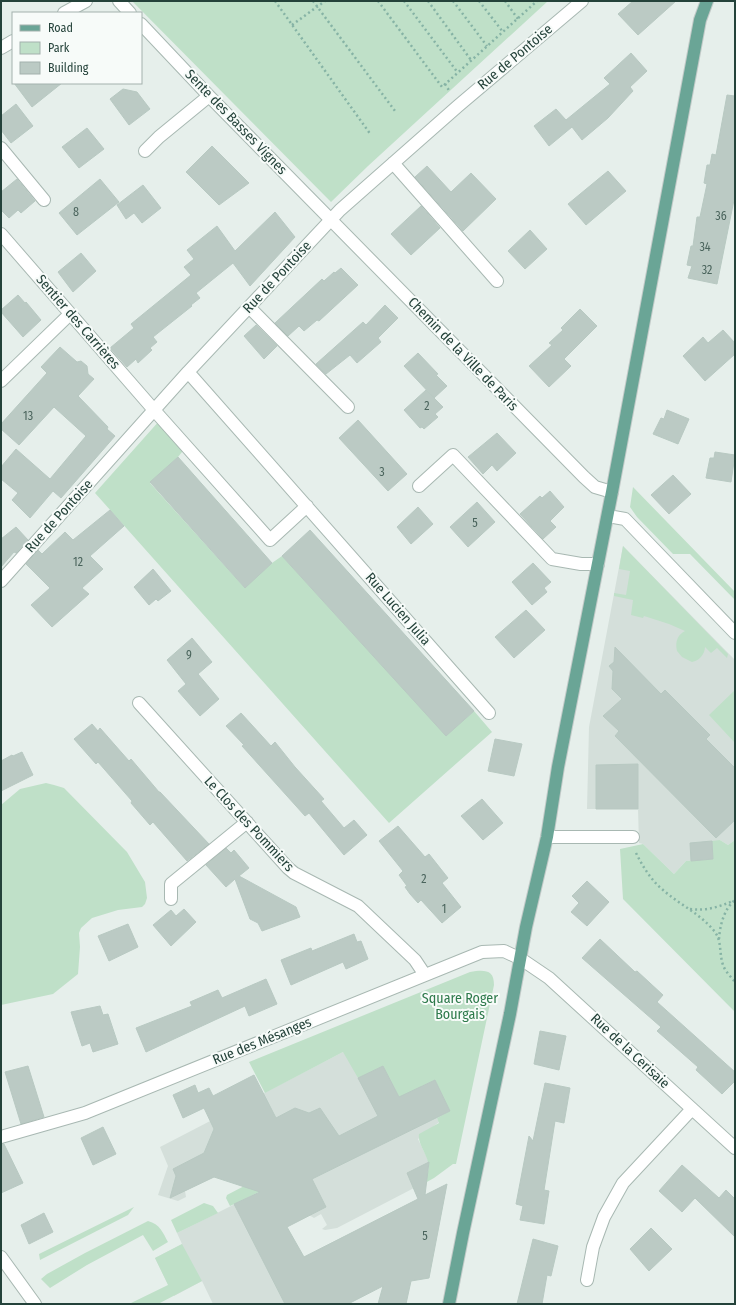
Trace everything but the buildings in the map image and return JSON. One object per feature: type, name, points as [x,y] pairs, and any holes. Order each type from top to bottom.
[{"type":"main road","points":[[696,1],[700,20]]},
{"type":"main road","points":[[449,1304],[547,837],[558,767],[608,516],[700,20],[707,1]]},
{"type":"street","points":[[66,12],[86,1]]},
{"type":"street","points":[[119,1],[129,12]]},
{"type":"street","name":"Rue de Pontoise","points":[[1,581],[188,372],[331,219],[523,50],[582,1]]},
{"type":"street","name":"Sente des Basses Vignes","points":[[142,25],[209,96],[331,219]]},
{"type":"street","points":[[1,48],[12,42]]},
{"type":"street","points":[[145,151],[159,137],[209,96]]},
{"type":"street","points":[[1,148],[44,200]]},
{"type":"street","points":[[393,163],[497,282]]},
{"type":"street","name":"Chemin de la Ville de Paris","points":[[331,219],[584,478],[595,487],[612,492]]},
{"type":"street","name":"Sentier des Carrières","points":[[1,234],[154,410]]},
{"type":"street","points":[[249,308],[348,407]]},
{"type":"street","points":[[1,381],[70,314]]},
{"type":"street","name":"Rue Lucien Julia","points":[[188,372],[490,713]]},
{"type":"street","points":[[154,410],[270,540],[306,506]]},
{"type":"street","points":[[419,486],[453,455],[552,559],[581,564],[598,564]]},
{"type":"street","points":[[608,516],[625,519],[735,633]]},
{"type":"street","name":"Le Clos des Pommiers","points":[[139,703],[294,873],[358,906],[415,960],[425,975]]},
{"type":"street","points":[[171,899],[171,884],[247,822]]},
{"type":"street","points":[[547,837],[633,837]]},
{"type":"street","name":"Rue des Mésanges","points":[[1,1137],[92,1110],[482,952],[504,951],[521,959]]},
{"type":"street","name":"Rue de la Cerisaie","points":[[521,959],[560,986],[735,1148]]},
{"type":"street","points":[[587,1280],[595,1240],[604,1217],[623,1183],[692,1108]]},
{"type":"street","points":[[1,1257],[35,1304]]},
{"type":"path","points":[[275,1],[371,135]]},
{"type":"path","points":[[313,1],[395,111]]},
{"type":"path","points":[[292,26],[325,1]]},
{"type":"path","points":[[378,1],[442,87],[537,1]]},
{"type":"path","points":[[404,1],[458,73]]},
{"type":"path","points":[[428,1],[471,60]]},
{"type":"path","points":[[453,1],[487,46]]},
{"type":"path","points":[[479,1],[503,32]]},
{"type":"path","points":[[504,1],[518,19]]},
{"type":"path","points":[[531,1],[534,4]]},
{"type":"path","points":[[633,837],[635,850],[639,860],[654,883],[663,891],[690,909],[719,939]]},
{"type":"path","points":[[690,909],[707,910],[734,900]]},
{"type":"path","points":[[734,900],[725,914],[719,939],[723,965],[735,982]]},
{"type":"shaded area","points":[[623,546],[735,660],[735,840],[728,845],[720,840],[713,859],[686,861],[674,874],[643,844],[639,843],[638,809],[587,809],[589,727]]},
{"type":"shaded area","points":[[343,1052],[383,1066],[422,1086],[435,1080],[450,1111],[437,1118],[439,1122],[418,1139],[429,1162],[427,1173],[414,1188],[337,1228],[325,1230],[322,1229],[327,1225],[321,1214],[314,1218],[309,1215],[301,1220],[288,1192],[214,1177],[185,1191],[186,1197],[178,1201],[158,1195],[168,1166],[160,1147]]},
{"type":"shaded area","points":[[447,1184],[429,1278],[369,1287],[348,1304],[213,1304],[202,1281],[174,1296],[155,1258],[182,1244],[177,1233],[259,1192],[303,1257]]},
{"type":"green space","points":[[132,1],[548,1],[368,166],[331,202]]},
{"type":"green space","points":[[160,420],[186,447],[178,457],[150,483],[244,587],[282,556],[446,735],[474,711],[492,732],[389,823],[95,493]]},
{"type":"green space","points":[[633,487],[735,592],[735,600],[690,554],[673,554],[637,517],[630,507]]},
{"type":"green space","points":[[623,546],[728,654],[727,658],[717,648],[711,653],[705,647],[701,657],[692,662],[682,657],[677,651],[677,640],[685,631],[644,616],[643,618],[631,615],[633,600],[614,596],[614,593],[626,595],[630,571],[619,569]]},
{"type":"green space","points":[[735,690],[735,743],[709,715]]},
{"type":"green space","points":[[46,783],[64,788],[127,852],[145,882],[147,898],[142,907],[118,910],[92,918],[81,928],[79,933],[80,947],[78,974],[53,994],[1,1005],[1,805],[20,789]]},
{"type":"green space","points":[[720,840],[728,845],[735,840],[735,1012],[623,899],[620,849],[643,844],[674,874],[686,861],[713,859],[712,841]]},
{"type":"green space","name":"Square Roger Bourgais","points":[[476,971],[490,973],[493,977],[494,985],[456,1164],[453,1164],[434,1178],[414,1189],[426,1176],[429,1169],[427,1159],[420,1144],[419,1134],[439,1123],[437,1118],[450,1111],[435,1080],[422,1086],[403,1104],[383,1066],[358,1078],[343,1052],[265,1093],[249,1062],[470,972]]},
{"type":"green space","points":[[248,1184],[258,1184],[283,1238],[259,1192],[230,1206],[226,1198],[227,1195]]},
{"type":"green space","points":[[204,1203],[213,1206],[218,1213],[177,1233],[171,1220]]},
{"type":"green space","points":[[134,1207],[128,1215],[40,1260],[39,1254]]},
{"type":"green space","points":[[148,1221],[155,1224],[163,1232],[168,1242],[153,1251],[143,1235],[87,1265],[50,1288],[41,1279],[47,1274],[85,1253]]},
{"type":"green space","points":[[182,1244],[202,1281],[158,1304],[129,1304],[168,1285],[155,1258]]}]
